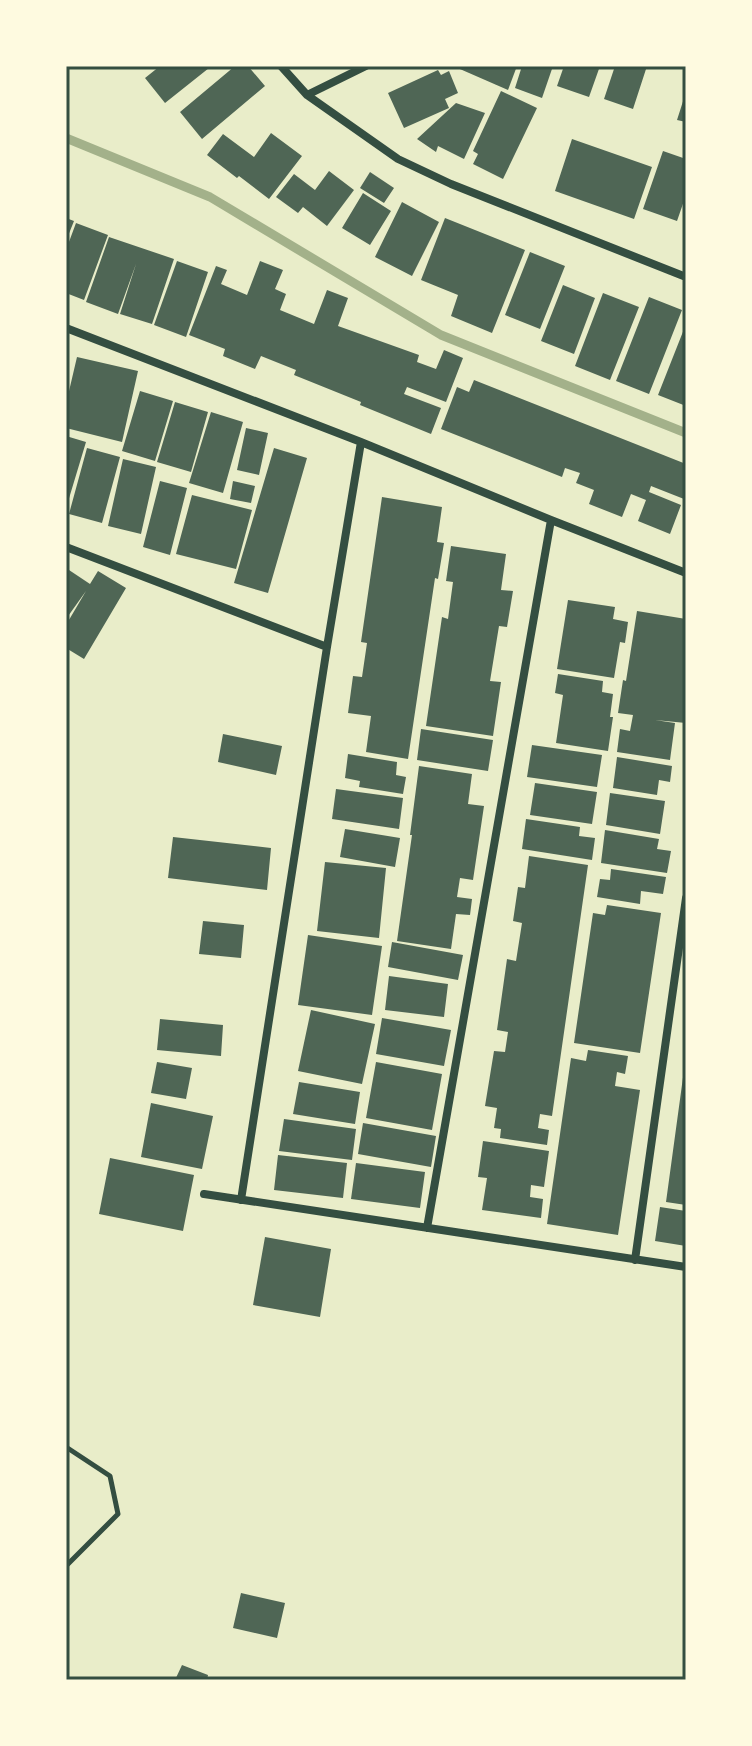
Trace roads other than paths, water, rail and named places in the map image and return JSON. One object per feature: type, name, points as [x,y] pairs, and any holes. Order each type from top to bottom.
[{"type":"street","points":[[281,66],[307,95],[398,159],[451,184],[686,277]]},
{"type":"street","points":[[307,95],[366,66]]},
{"type":"street","points":[[66,328],[686,573]]},
{"type":"street","points":[[241,1200],[361,442]]},
{"type":"street","points":[[427,1228],[551,520]]},
{"type":"street","points":[[66,547],[327,647]]},
{"type":"street","points":[[635,1260],[686,898]]},
{"type":"street","points":[[204,1194],[686,1267]]},
{"type":"waterway","points":[[66,138],[210,197],[441,335],[686,433]]}]
